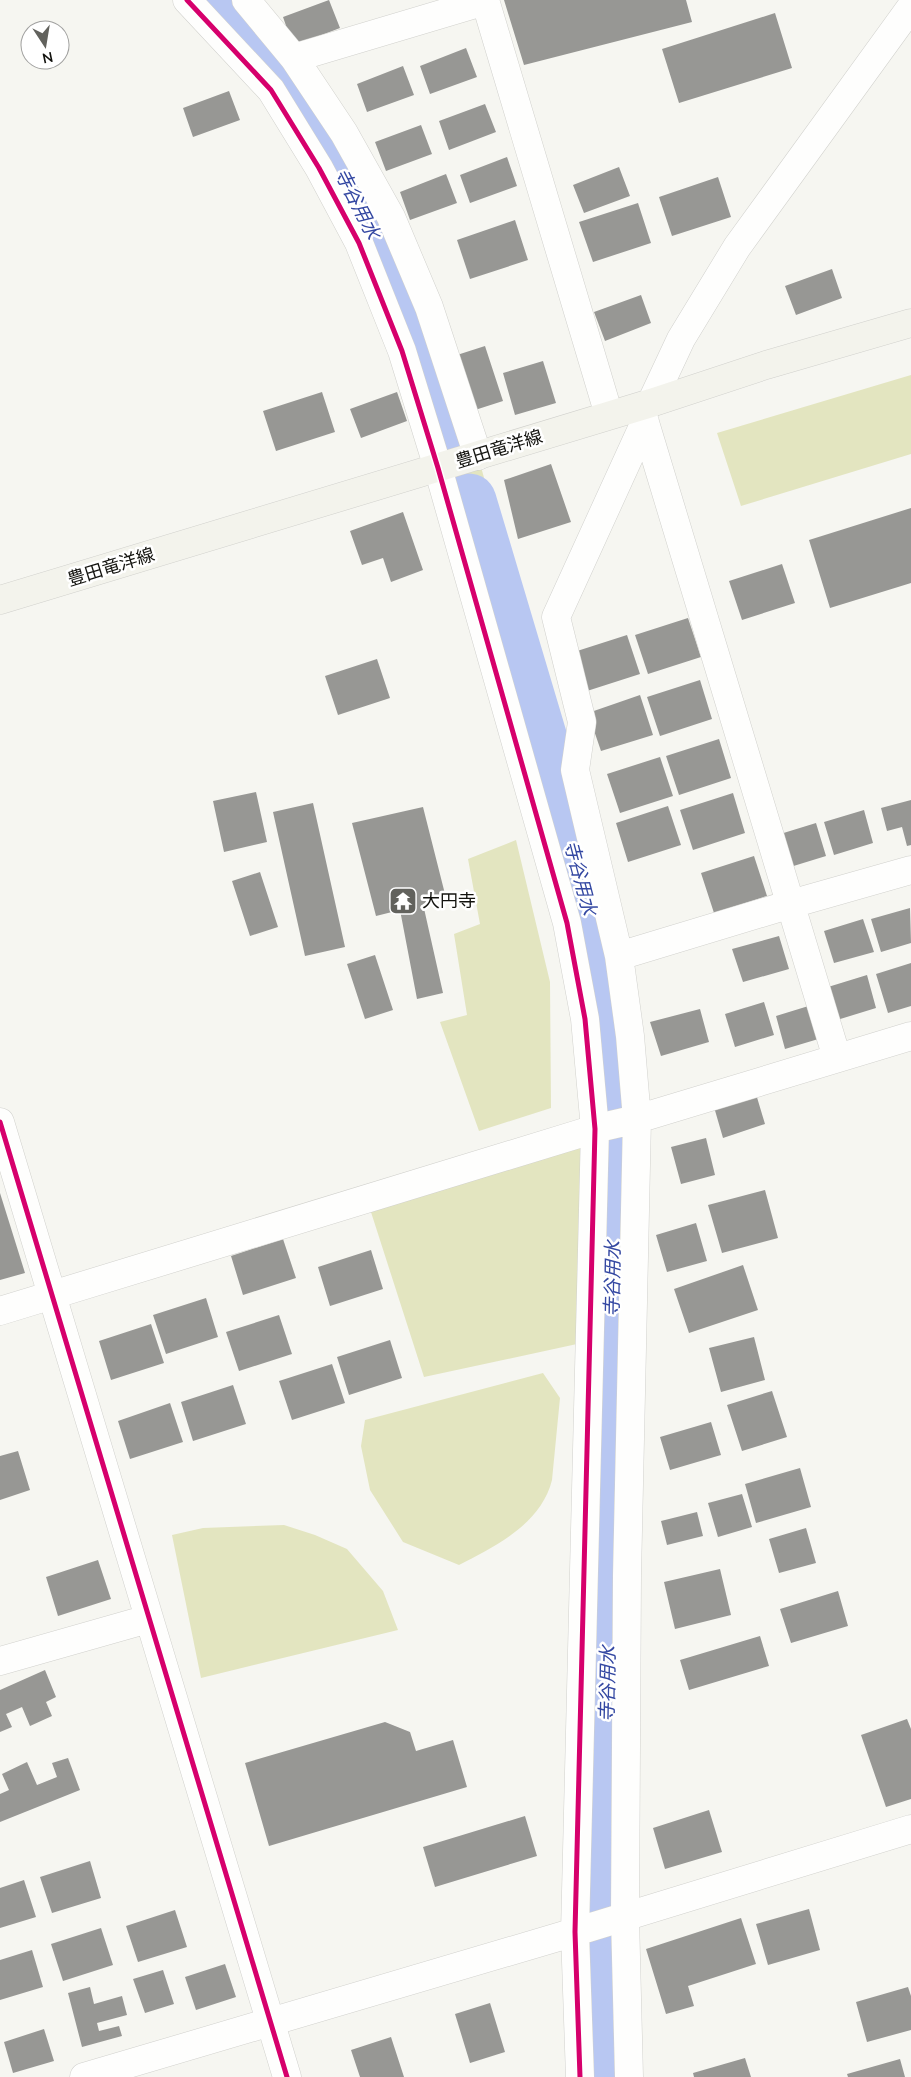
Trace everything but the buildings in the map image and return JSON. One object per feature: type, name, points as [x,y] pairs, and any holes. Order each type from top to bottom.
[{"type":"main road","name":"豊田竜洋線","points":[[0,600],[609,415],[645,410],[766,365],[911,323]]},
{"type":"street","points":[[187,0],[271,90],[337,201],[359,243],[402,351],[438,468],[567,923],[585,1019],[596,1128],[580,2077]]},
{"type":"street","points":[[246,0],[294,58],[344,132],[391,217],[429,307],[478,456]]},
{"type":"street","points":[[294,58],[485,0],[609,415]]},
{"type":"street","points":[[629,2077],[622,1918],[636,1119],[630,1036],[619,956],[575,770],[582,722],[556,617],[645,410],[681,339],[737,247],[911,7]]},
{"type":"street","points":[[645,410],[790,904],[838,1058]]},
{"type":"street","points":[[619,956],[790,904],[911,870]]},
{"type":"street","points":[[0,1311],[596,1128],[636,1119],[911,1036]]},
{"type":"street","points":[[0,1122],[287,2077]]},
{"type":"street","points":[[0,1661],[148,1619]]},
{"type":"street","points":[[84,2077],[581,1931],[911,1829]]},
{"type":"green space","points":[[187,0],[243,0],[374,186],[478,456],[566,774],[607,939],[625,1073],[624,2077],[580,2077],[595,1129],[581,1001],[438,468],[328,185]]},
{"type":"green space","points":[[911,375],[911,454],[741,506],[717,433]]},
{"type":"green space","points":[[516,840],[550,982],[551,1108],[479,1131],[440,1022],[467,1015],[454,934],[480,924],[468,859]]},
{"type":"green space","points":[[584,1144],[577,1344],[424,1377],[370,1209]]},
{"type":"green space","points":[[543,1373],[560,1398],[552,1480],[546,1496],[538,1509],[515,1532],[488,1550],[459,1565],[403,1542],[370,1490],[361,1446],[365,1420]]},
{"type":"green space","points":[[284,1525],[315,1535],[347,1549],[383,1591],[398,1630],[201,1678],[172,1535],[203,1528]]},
{"type":"waterway","name":"寺谷用水","points":[[219,0],[275,64],[317,129],[358,204],[413,319],[448,432]]},
{"type":"waterway","name":"寺谷用水","points":[[469,501],[574,853],[606,978],[615,1052],[616,1177],[606,1885],[610,2077]]},
{"type":"cycle path","points":[[187,0],[271,90],[319,168],[359,243],[402,351],[438,468],[567,923],[585,1019],[595,1129],[575,1932],[580,2077]]},
{"type":"cycle path","points":[[0,1122],[287,2077]]},
{"type":"place","name":"大円寺","points":[[403,901]]}]
